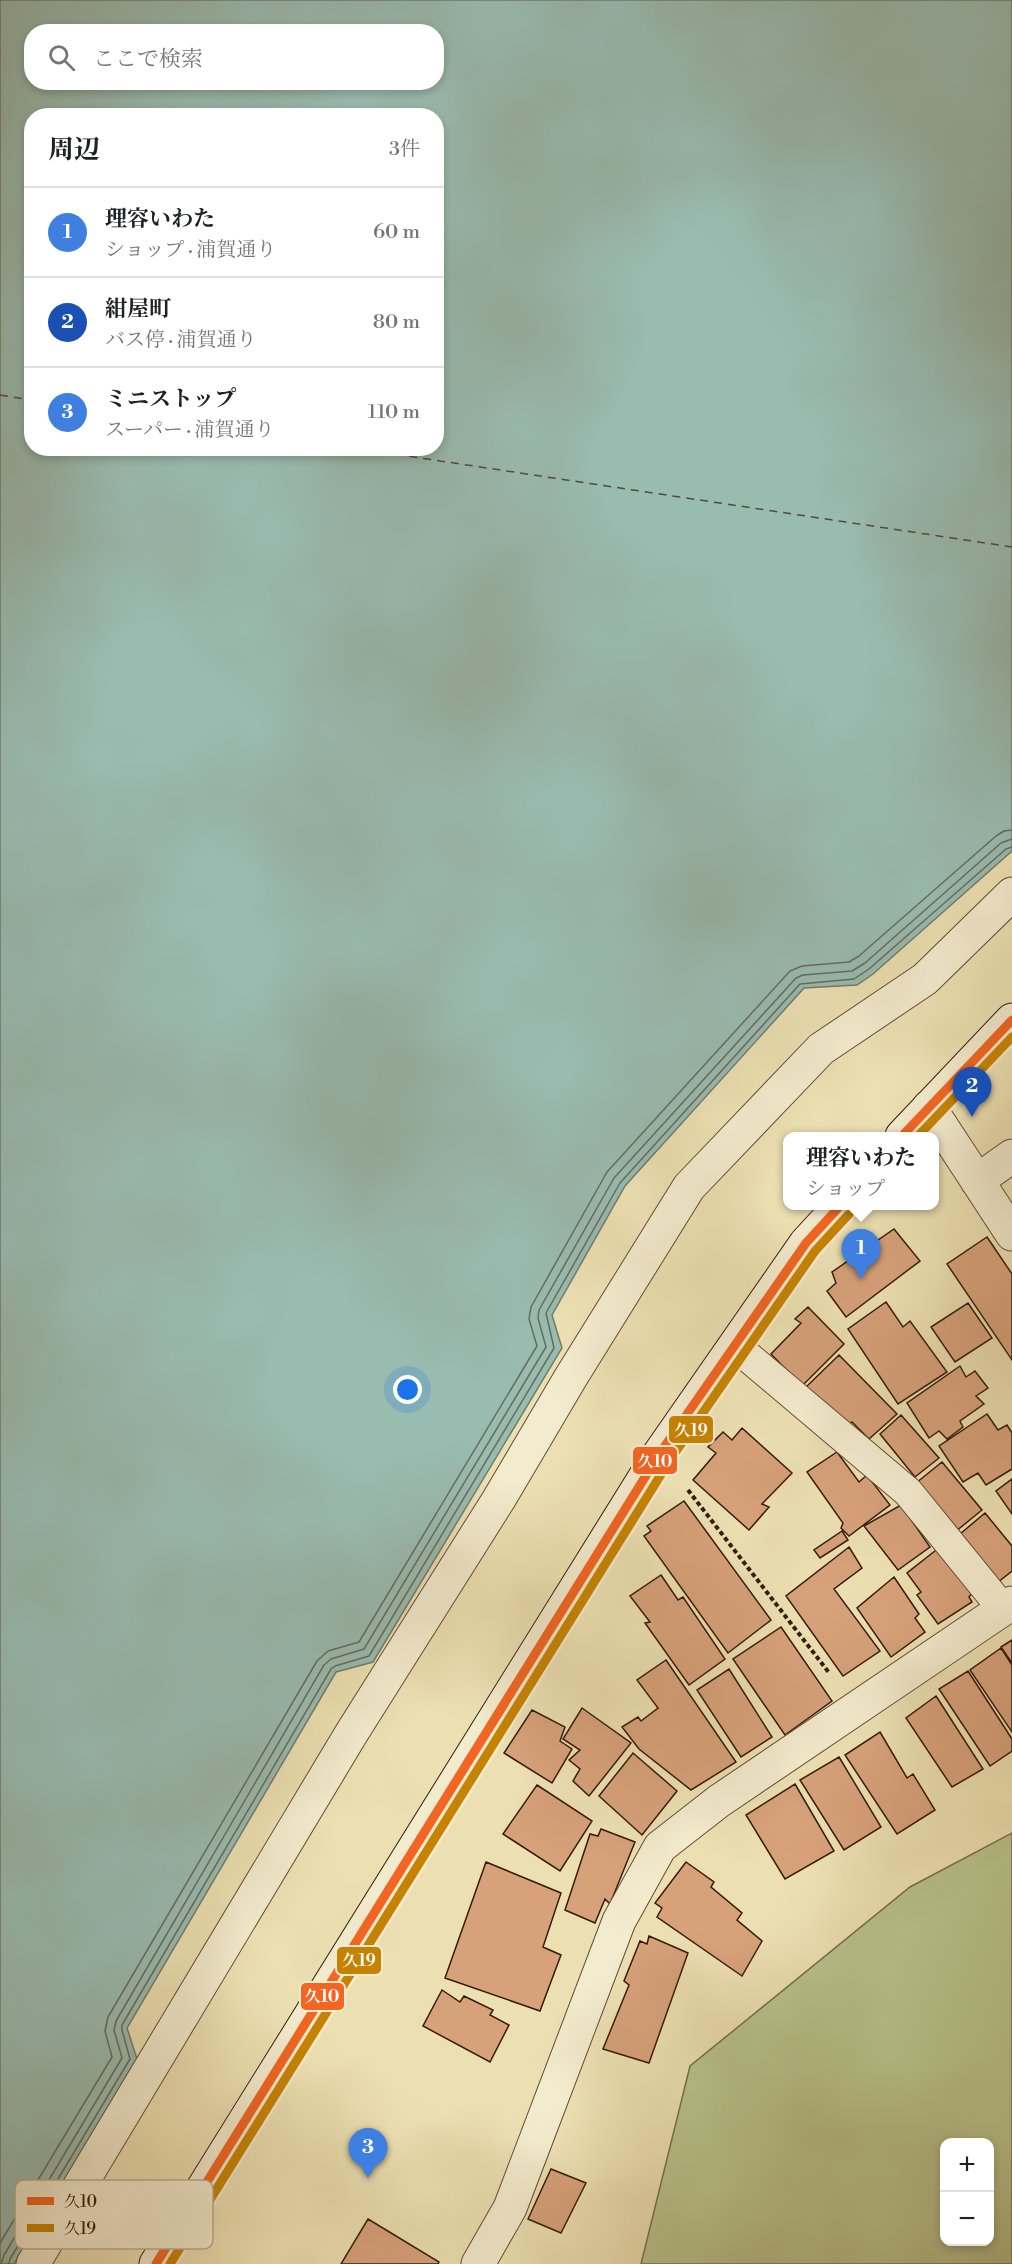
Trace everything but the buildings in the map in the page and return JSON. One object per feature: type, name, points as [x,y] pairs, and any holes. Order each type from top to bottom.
[{"type":"street","points":[[83,2180],[351,1734],[499,1499],[571,1377],[689,1187],[821,1049],[925,979],[1012,894]]},
{"type":"street","points":[[906,1132],[1012,1020]]},
{"type":"street","points":[[929,1107],[1012,1234]]},
{"type":"street","points":[[977,1181],[1012,1156]]},
{"type":"street","points":[[208,2180],[660,1453],[806,1243],[836,1210]]},
{"type":"street","points":[[478,2264],[510,2208],[619,1921],[660,1847],[719,1801],[1008,1606]]},
{"type":"street","points":[[33,2264],[42,2249]]},
{"type":"street","points":[[156,2264],[165,2249]]},
{"type":"lane","points":[[734,1345],[908,1492],[1008,1606]]},
{"type":"path","points":[[660,1453],[856,1708]]},
{"type":"green space","points":[[1012,1833],[1012,2264],[641,2264],[690,2066],[910,1887]]},
{"type":"water","points":[[0,0],[1012,0],[1012,851],[873,974],[857,985],[804,988],[625,1186],[552,1315],[562,1348],[373,1662],[336,1672],[127,2028],[137,2059],[64,2180],[15,2180],[15,2249],[23,2249],[14,2264],[0,2264]]},
{"type":"ferry route","points":[[0,395],[24,399]]},
{"type":"ferry route","points":[[407,456],[1012,547]]},
{"type":"transit line","name":"久10","points":[[906,1132],[1012,1020]]},
{"type":"transit line","name":"久19","points":[[922,1132],[1012,1037]]},
{"type":"transit line","name":"久10","points":[[208,2180],[660,1453],[806,1243],[836,1210]]},
{"type":"transit line","name":"久19","points":[[213,2195],[670,1460],[815,1251],[849,1214]]},
{"type":"transit line","name":"久10","points":[[156,2264],[165,2249]]},
{"type":"transit line","name":"久19","points":[[170,2264],[179,2249]]},
{"type":"place","name":"紺屋町","points":[[972,1117]]},
{"type":"place","name":"理容いわた","points":[[861,1279]]},
{"type":"place","name":"ミニストップ","points":[[368,2178]]}]
